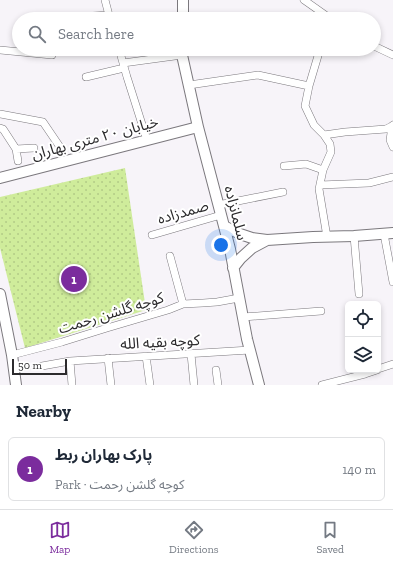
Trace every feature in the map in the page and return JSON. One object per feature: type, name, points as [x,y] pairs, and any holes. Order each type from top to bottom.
[{"type":"street","points":[[105,0],[109,12]]},
{"type":"street","points":[[183,0],[183,12]]},
{"type":"street","points":[[304,0],[312,2],[323,12]]},
{"type":"street","points":[[381,49],[393,55]]},
{"type":"street","points":[[0,50],[12,51]]},
{"type":"street","points":[[121,56],[147,140]]},
{"type":"street","points":[[86,77],[123,65],[164,56]]},
{"type":"street","name":"سلمانزاده","points":[[183,56],[198,127],[224,226],[250,350],[259,385]]},
{"type":"street","points":[[318,56],[305,106],[314,126],[324,135],[330,144],[331,152],[323,170],[320,185],[327,237]]},
{"type":"street","points":[[189,85],[258,75],[309,86]]},
{"type":"street","points":[[0,114],[43,122],[62,150]]},
{"type":"street","points":[[324,135],[386,129],[393,126]]},
{"type":"street","points":[[393,126],[390,140],[393,147]]},
{"type":"street","name":"خیابان ۲۰ متری بهاران","points":[[0,178],[198,127]]},
{"type":"street","points":[[0,128],[3,129],[16,149],[18,161]]},
{"type":"street","points":[[16,149],[34,148]]},
{"type":"street","points":[[284,166],[306,164],[323,170]]},
{"type":"street","points":[[320,185],[369,182],[393,177]]},
{"type":"street","name":"صمدزاده","points":[[152,234],[220,210],[283,192]]},
{"type":"street","points":[[224,226],[252,238],[267,240],[389,234],[393,282]]},
{"type":"street","points":[[354,236],[359,294]]},
{"type":"street","points":[[233,268],[252,248],[267,240]]},
{"type":"street","points":[[170,256],[183,304]]},
{"type":"street","points":[[0,294],[12,355],[16,385]]},
{"type":"street","name":"کوچه گلشن رحمت","points":[[12,355],[62,342],[168,310],[183,304],[217,302],[240,298]]},
{"type":"street","points":[[243,317],[321,311]]},
{"type":"street","name":"کوچه بقیه الله","points":[[42,366],[70,361],[108,358],[250,350]]},
{"type":"street","points":[[191,354],[194,385]]},
{"type":"street","points":[[146,356],[150,385]]},
{"type":"street","points":[[108,358],[111,385]]},
{"type":"street","points":[[70,361],[72,385]]},
{"type":"street","points":[[381,368],[393,364]]},
{"type":"street","points":[[216,370],[218,385]]},
{"type":"street","points":[[322,385],[368,373]]},
{"type":"green space","points":[[125,168],[146,310],[25,348],[0,248],[0,197]]},
{"type":"place","name":"پارک بهاران ربط","points":[[74,279]]}]
